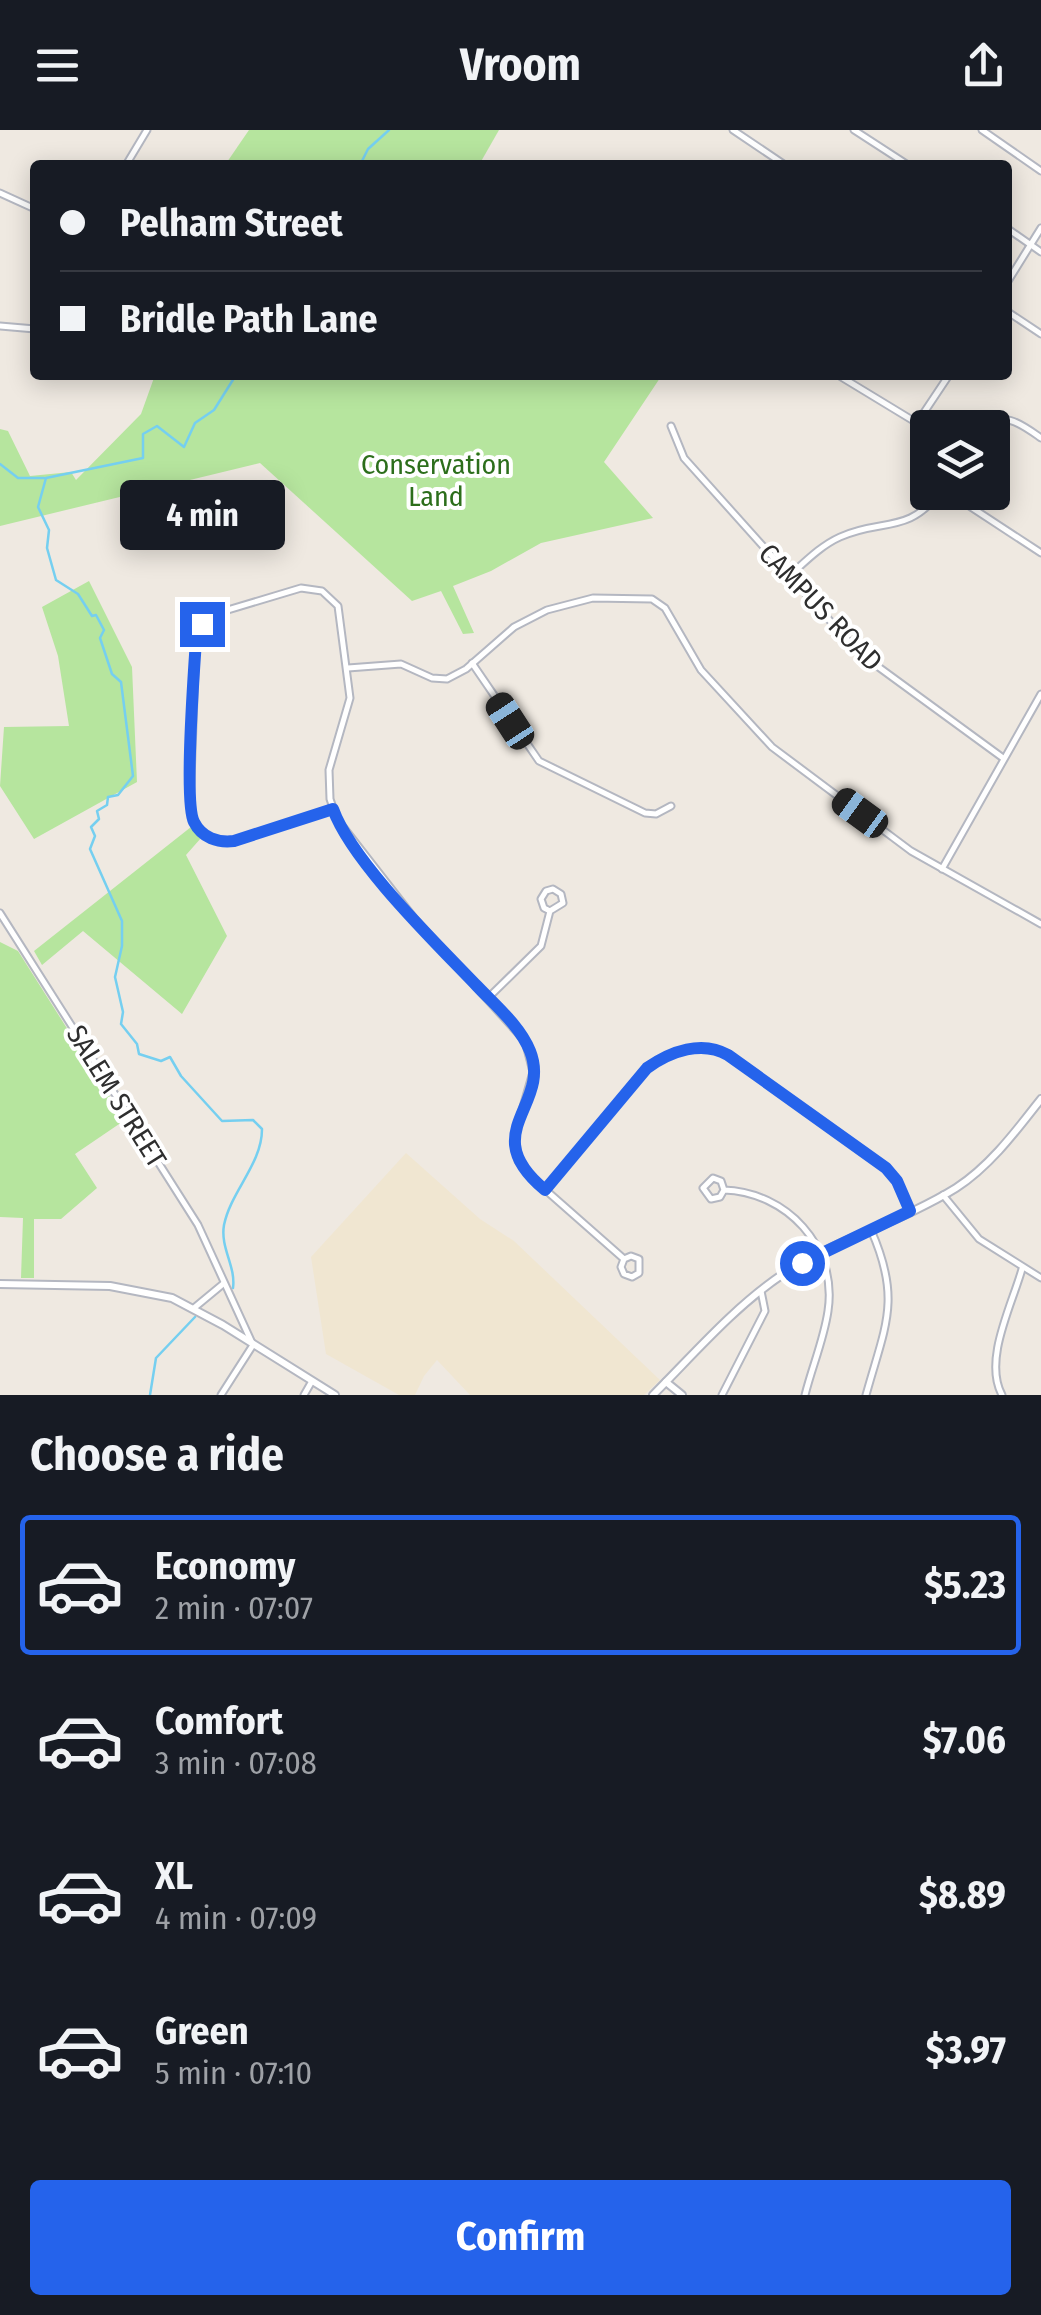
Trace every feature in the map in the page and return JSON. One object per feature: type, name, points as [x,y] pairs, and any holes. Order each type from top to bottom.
[{"type":"street","points":[[129,160],[147,130]]},
{"type":"street","points":[[733,130],[778,160]]},
{"type":"street","points":[[854,130],[900,160]]},
{"type":"street","points":[[982,130],[1041,171]]},
{"type":"street","points":[[0,194],[30,207]]},
{"type":"street","points":[[1012,275],[1041,228]]},
{"type":"street","points":[[1012,233],[1041,252]]},
{"type":"street","points":[[1012,315],[1041,334]]},
{"type":"street","points":[[0,326],[30,329]]},
{"type":"street","points":[[846,380],[917,423],[946,380]]},
{"type":"street","points":[[1010,420],[1041,438]]},
{"type":"street","name":"CAMPUS ROAD","points":[[671,426],[684,458],[858,652],[1004,758]]},
{"type":"street","points":[[788,577],[842,536],[911,520],[921,510]]},
{"type":"street","points":[[975,510],[1041,553]]},
{"type":"street","points":[[333,809],[228,842],[212,839],[198,829],[190,808],[196,636],[204,621],[219,611],[312,588],[331,598],[340,611],[349,705],[328,770],[333,809],[348,837],[414,918],[522,1036],[533,1059],[532,1078],[514,1144],[520,1164],[624,1259]]},
{"type":"street","points":[[348,668],[401,664],[442,679],[456,676],[514,627],[559,606],[604,596],[652,599],[668,612],[701,670],[759,735],[942,869],[1041,924]]},
{"type":"street","points":[[472,663],[542,764],[645,813],[662,812],[671,806]]},
{"type":"street","points":[[942,869],[1041,694]]},
{"type":"street","points":[[553,889],[561,894],[563,903],[550,911],[541,899],[553,889]]},
{"type":"street","points":[[488,998],[541,946],[550,911]]},
{"type":"street","name":"SALEM STREET","points":[[0,913],[198,1225],[252,1345]]},
{"type":"street","points":[[545,1190],[647,1068],[690,1049],[707,1046],[728,1055],[886,1168],[897,1181],[910,1211]]},
{"type":"street","points":[[653,1395],[760,1291],[818,1254],[943,1195],[983,1166],[1041,1099]]},
{"type":"street","points":[[724,1190],[715,1178],[706,1180],[702,1188],[706,1196],[714,1199],[724,1190],[753,1192],[789,1211],[806,1228],[830,1281],[828,1311],[805,1395]]},
{"type":"street","points":[[943,1195],[972,1232],[1022,1269],[1041,1278]]},
{"type":"street","points":[[866,1395],[891,1300],[885,1262],[870,1230]]},
{"type":"street","points":[[624,1259],[639,1259],[639,1273],[624,1274],[624,1259]]},
{"type":"street","points":[[1002,1395],[996,1383],[996,1362],[1022,1269]]},
{"type":"street","points":[[0,1284],[110,1286],[151,1293],[194,1308],[334,1395]]},
{"type":"street","points":[[194,1308],[223,1284]]},
{"type":"street","points":[[722,1395],[766,1310],[760,1291]]},
{"type":"street","points":[[221,1395],[252,1345]]},
{"type":"street","points":[[304,1395],[312,1381]]},
{"type":"street","points":[[666,1382],[682,1395]]},
{"type":"shaded area","points":[[406,1153],[480,1219],[514,1241],[660,1380],[644,1395],[470,1395],[437,1360],[415,1395],[399,1395],[326,1354],[311,1257]]},
{"type":"green space","points":[[249,130],[499,130],[482,160],[228,160]]},
{"type":"green space","name":"Conservation Land","points":[[153,380],[659,380],[604,462],[653,518],[541,543],[491,571],[453,586],[474,633],[463,634],[441,591],[412,601],[260,463],[0,526],[0,429],[8,431],[30,476],[71,472],[76,480],[141,414]]},
{"type":"green space","points":[[89,581],[132,667],[137,782],[34,839],[0,786],[4,727],[69,726],[58,656],[42,607]]},
{"type":"green space","points":[[191,827],[201,838],[186,855],[227,936],[182,1014],[83,931],[42,965],[34,951]]},
{"type":"green space","points":[[0,942],[18,951],[125,1120],[75,1154],[97,1188],[61,1219],[34,1219],[34,1278],[21,1278],[23,1218],[0,1217]]},
{"type":"waterway","points":[[362,160],[368,149],[389,130]]},
{"type":"waterway","points":[[233,380],[214,410],[195,423],[184,447],[157,426],[143,434],[143,458],[46,478],[38,507],[49,530],[47,548],[56,580],[78,594],[92,616],[96,615],[104,630],[100,638],[112,674],[121,682],[133,776],[118,795],[108,797],[107,805],[97,811],[99,819],[91,827],[95,836],[90,849],[122,921],[122,946],[115,977],[123,1012],[121,1024],[137,1044],[139,1054],[161,1061],[170,1057],[181,1076],[222,1121],[253,1120],[262,1129],[257,1154],[224,1225],[233,1288]]},
{"type":"waterway","points":[[0,464],[18,478],[44,478]]},
{"type":"waterway","points":[[150,1395],[156,1358],[195,1317]]},
{"type":"route","points":[[202,624],[196,640],[190,808],[202,833],[217,841],[234,841],[333,809],[348,837],[414,918],[525,1041],[533,1059],[533,1072],[516,1130],[515,1148],[523,1168],[545,1190],[647,1068],[703,1046],[728,1055],[886,1168],[897,1181],[910,1211],[802,1263]]}]
